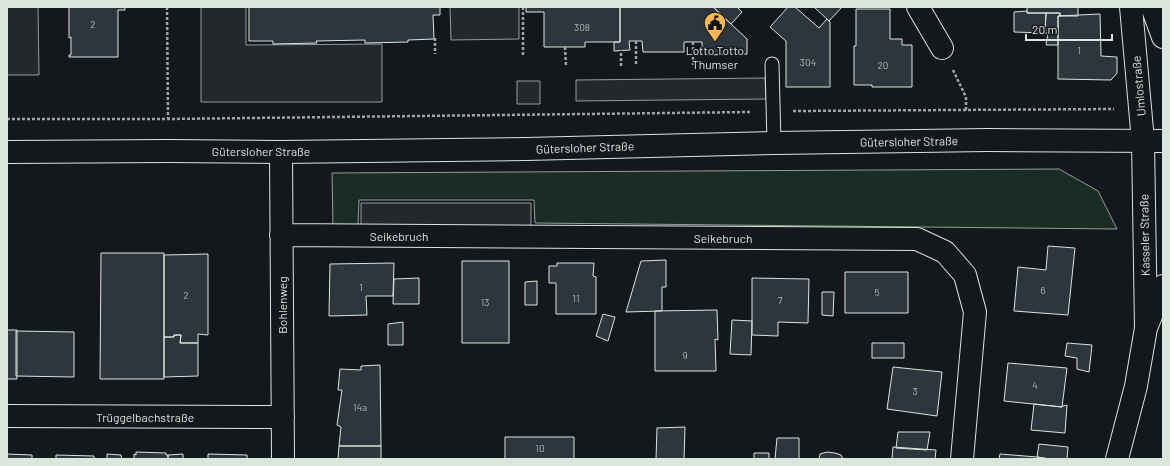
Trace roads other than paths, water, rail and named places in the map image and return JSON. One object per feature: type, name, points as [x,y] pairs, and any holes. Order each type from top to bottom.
[{"type":"street","points":[[918,7],[942,48]]},
{"type":"street","name":"Umlostraße","points":[[1131,7],[1153,141]]},
{"type":"street","points":[[1152,7],[1163,37]]},
{"type":"street","name":"Gütersloher Straße","points":[[7,152],[281,152],[526,149],[980,140],[1153,141]]},
{"type":"street","name":"Kasseler Straße","points":[[1117,459],[1136,386],[1146,328],[1153,141]]},
{"type":"street","name":"Bohlenweg","points":[[281,152],[283,459]]},
{"type":"street","name":"Seikebruch","points":[[281,235],[917,239],[945,252],[965,275],[975,312],[962,459]]},
{"type":"street","name":"Kasseler Straße","points":[[1146,328],[1163,286]]},
{"type":"street","name":"Trüggelbachstraße","points":[[7,416],[282,417]]},
{"type":"lane","points":[[772,64],[774,143]]},
{"type":"place","name":"Lotto Totto Thumser","points":[[715,42]]}]
